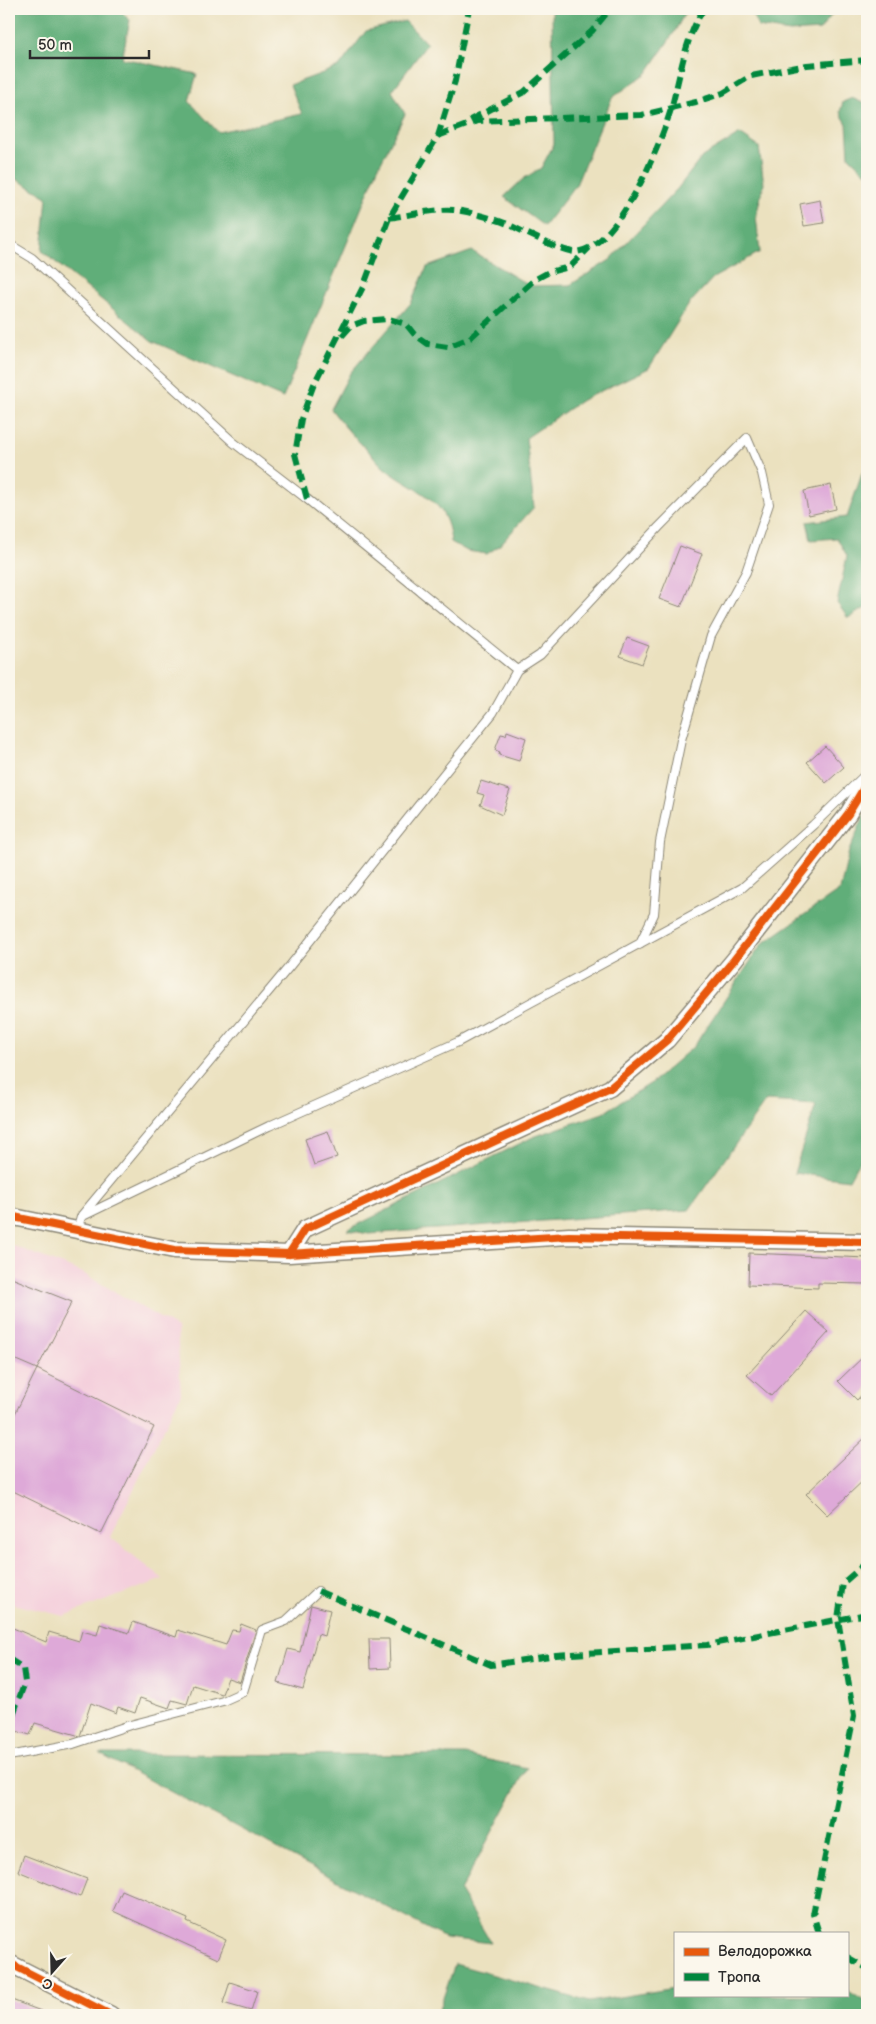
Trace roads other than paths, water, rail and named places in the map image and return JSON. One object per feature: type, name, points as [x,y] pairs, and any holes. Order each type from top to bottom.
[{"type":"street","points":[[289,1254],[305,1229],[610,1088],[667,1040],[734,960],[842,822],[867,783]]},
{"type":"street","points":[[9,1216],[79,1224],[174,1250],[289,1254],[569,1236],[867,1242]]},
{"type":"street","points":[[9,1963],[111,2015]]},
{"type":"lane","points":[[9,244],[32,258],[232,442],[307,499],[517,670]]},
{"type":"lane","points":[[79,1224],[289,967],[492,713],[517,670],[540,655],[659,527],[747,438],[762,473],[769,504],[746,572],[711,636],[680,740],[660,842],[654,914],[639,945]]},
{"type":"lane","points":[[79,1224],[269,1126],[458,1042],[742,888],[813,825],[867,773]]},
{"type":"lane","points":[[9,1756],[73,1744],[130,1726],[223,1701],[243,1692],[262,1630],[286,1622],[318,1591]]}]
